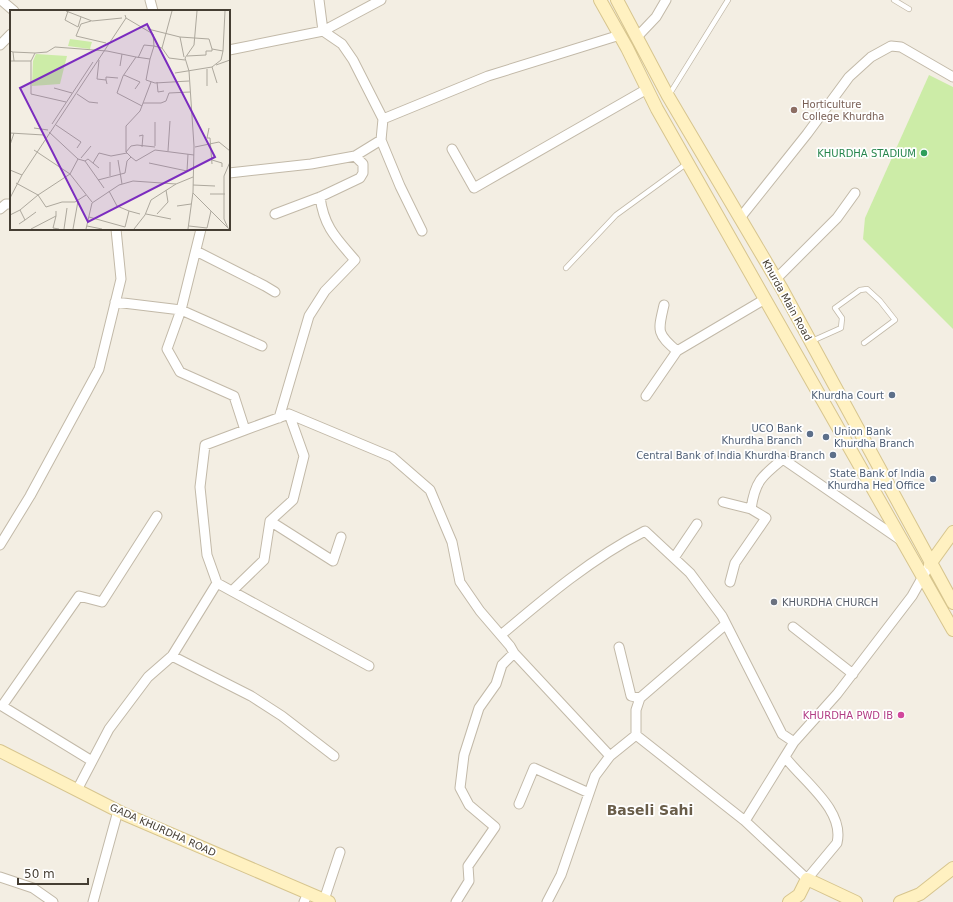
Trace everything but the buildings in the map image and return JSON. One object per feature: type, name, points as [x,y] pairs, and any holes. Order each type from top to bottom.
[{"type":"main road","name":"Khurda Main Road","points":[[600,0],[688,163],[953,630]]},
{"type":"main road","name":"Khurda Main Road","points":[[617,0],[668,96],[776,279],[930,564],[953,603]]},
{"type":"main road","points":[[688,163],[703,157]]},
{"type":"main road","points":[[930,564],[953,532]]},
{"type":"main road","name":"GADA KHURDHA ROAD","points":[[0,751],[118,811],[306,898],[326,901]]},
{"type":"main road","points":[[909,900],[953,868]]},
{"type":"main road","points":[[789,902],[799,895],[807,879],[856,902]]},
{"type":"street","points":[[1,0],[13,10]]},
{"type":"street","points":[[150,0],[153,10]]},
{"type":"street","points":[[319,0],[322,30],[342,44],[353,60],[383,119],[380,140],[422,231]]},
{"type":"street","points":[[230,50],[322,30],[381,0]]},
{"type":"street","points":[[637,37],[656,17],[666,0]]},
{"type":"street","points":[[0,45],[10,35]]},
{"type":"street","points":[[383,119],[488,76],[620,35]]},
{"type":"street","points":[[740,218],[807,134],[849,77],[871,57],[890,46],[901,48],[953,77]]},
{"type":"street","points":[[452,149],[474,188],[647,89]]},
{"type":"street","points":[[230,172],[311,164],[355,156],[380,140]]},
{"type":"street","points":[[276,214],[320,197],[360,178],[363,173],[363,164],[355,156]]},
{"type":"street","points":[[776,279],[837,218],[855,193]]},
{"type":"street","points":[[279,418],[309,316],[325,290],[355,260],[331,231],[322,213],[320,197]]},
{"type":"street","points":[[0,209],[6,204],[10,204]]},
{"type":"street","points":[[0,545],[30,496],[99,369],[121,279],[116,230]]},
{"type":"street","points":[[201,230],[181,310],[167,349],[180,372],[234,396],[245,430]]},
{"type":"street","points":[[196,251],[275,292]]},
{"type":"street","points":[[646,396],[677,351],[765,299]]},
{"type":"street","points":[[115,302],[181,310],[262,346]]},
{"type":"street","points":[[664,305],[660,331],[661,337],[677,351]]},
{"type":"street","points":[[232,591],[264,560],[270,521],[293,500],[304,456],[289,414]]},
{"type":"street","points":[[369,666],[217,583],[207,555],[200,487],[205,445],[289,414],[392,457],[430,490],[452,542],[460,582],[480,611],[501,635],[514,653],[610,756]]},
{"type":"street","points":[[751,508],[753,494],[762,476],[783,459],[903,542]]},
{"type":"street","points":[[723,502],[751,508],[766,518],[735,562],[730,582]]},
{"type":"street","points":[[92,761],[2,706],[79,596],[102,602],[157,516]]},
{"type":"street","points":[[270,521],[333,561],[341,537]]},
{"type":"street","points":[[674,558],[697,524]]},
{"type":"street","points":[[501,635],[539,603],[582,571],[622,543],[645,531],[690,573],[726,624],[782,734],[794,742]]},
{"type":"street","points":[[745,821],[794,742],[837,694],[912,596],[930,564]]},
{"type":"street","points":[[77,790],[109,729],[148,676],[172,656],[217,583]]},
{"type":"street","points":[[636,735],[636,710],[640,698],[726,624]]},
{"type":"street","points":[[793,627],[852,674]]},
{"type":"street","points":[[619,647],[631,696],[640,698]]},
{"type":"street","points":[[456,902],[469,881],[468,866],[495,827],[469,805],[460,788],[464,755],[478,708],[496,684],[502,665],[514,653]]},
{"type":"street","points":[[172,656],[251,696],[282,716],[334,756]]},
{"type":"street","points":[[547,902],[561,875],[595,776],[610,756],[636,735]]},
{"type":"street","points":[[636,735],[745,821],[807,879],[837,843],[839,836],[838,824],[833,814],[817,792],[785,757]]},
{"type":"street","points":[[519,804],[534,768],[589,793]]},
{"type":"street","points":[[92,902],[118,811]]},
{"type":"street","points":[[326,901],[340,852]]},
{"type":"street","points":[[0,877],[33,888],[53,902]]},
{"type":"lane","points":[[668,96],[728,0]]},
{"type":"lane","points":[[894,0],[909,9]]},
{"type":"lane","points":[[566,268],[616,215],[688,163]]},
{"type":"lane","points":[[810,342],[841,328],[842,318],[835,308],[860,290],[867,289],[880,301],[895,320],[864,343]]},
{"type":"green space","name":"KHURDHA STADIUM","points":[[929,75],[953,87],[953,329],[863,239],[865,218]]},
{"type":"place","name":"Horticulture College Khurdha","points":[[794,110]]},
{"type":"place","name":"KHURDHA STADIUM","points":[[924,153]]},
{"type":"place","name":"Khurdha Court","points":[[892,395]]},
{"type":"place","name":"UCO Bank Khurdha Branch","points":[[810,434]]},
{"type":"place","name":"Union Bank Khurdha Branch","points":[[826,437]]},
{"type":"place","name":"Central Bank of India Khurdha Branch","points":[[833,455]]},
{"type":"place","name":"State Bank of India Khurdha Hed Office","points":[[933,479]]},
{"type":"place","name":"KHURDHA CHURCH","points":[[774,602]]},
{"type":"place","name":"KHURDHA PWD IB","points":[[901,715]]},
{"type":"district","name":"Baseli Sahi","points":[[650,810]]}]
